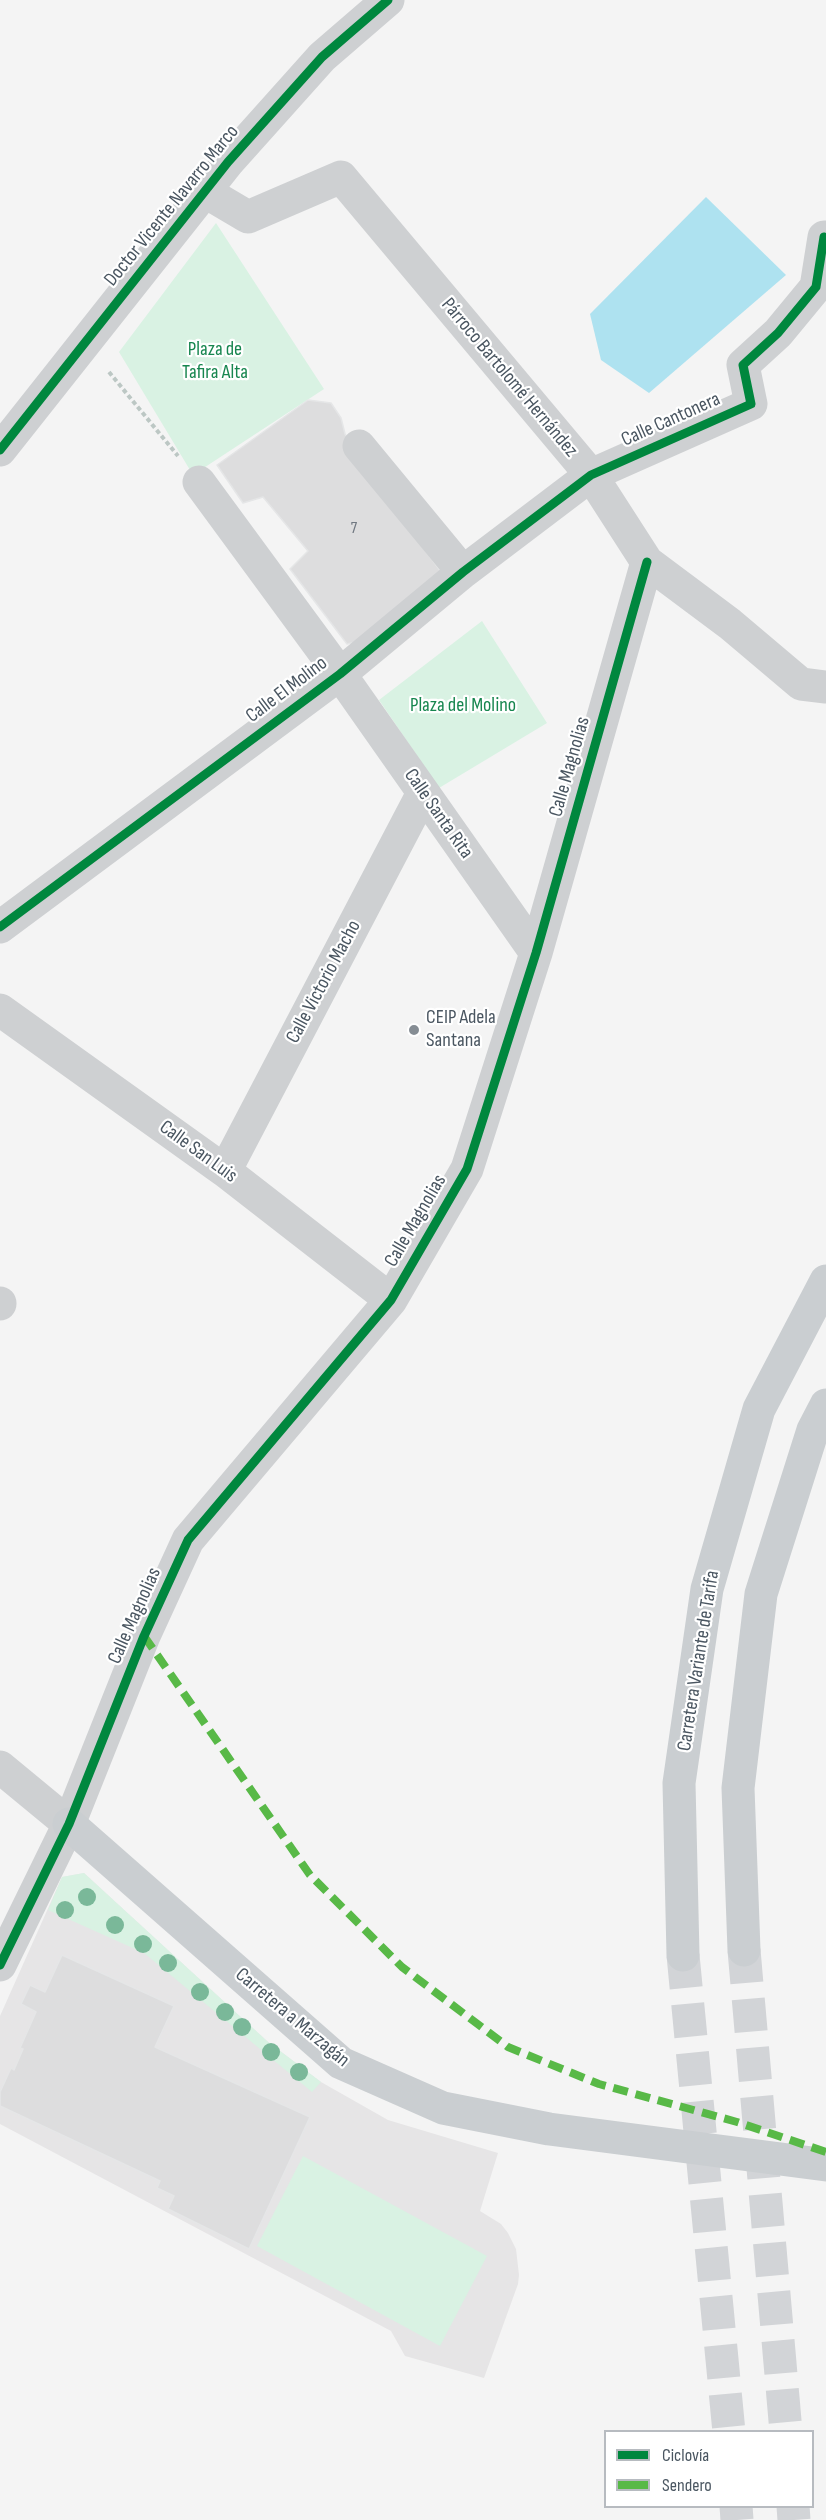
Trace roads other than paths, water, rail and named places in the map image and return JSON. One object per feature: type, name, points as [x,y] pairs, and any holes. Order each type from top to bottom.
[{"type":"main road","name":"Carretera Variante de Tarifa","points":[[683,1955],[679,1783],[707,1589],[759,1409],[826,1281]]},
{"type":"main road","points":[[744,1950],[738,1788],[761,1594],[813,1430],[826,1405]]},
{"type":"main road","name":"Carretera a Marzagán","points":[[69,1824],[341,2063],[351,2068],[443,2108],[549,2129],[826,2165]]},
{"type":"street","name":"Doctor Vicente Navarro Marco","points":[[0,450],[204,191],[322,57],[388,0]]},
{"type":"street","name":"Párroco Bartolomé Hernández","points":[[204,191],[248,217],[341,177],[591,475],[647,562],[730,624],[801,684],[826,687]]},
{"type":"street","name":"Calle Cantonera","points":[[591,475],[751,404],[743,365],[778,333],[816,287],[824,237]]},
{"type":"street","points":[[359,446],[463,572]]},
{"type":"street","name":"Calle El Molino","points":[[0,927],[340,674],[463,572],[591,475]]},
{"type":"street","points":[[199,482],[340,674]]},
{"type":"street","name":"Calle Magnolias","points":[[0,1965],[69,1824],[144,1636],[188,1540],[391,1300],[467,1169],[536,953],[647,562]]},
{"type":"street","name":"Calle Santa Rita","points":[[340,674],[536,953]]},
{"type":"street","name":"Calle Victorio Macho","points":[[225,1171],[423,793]]},
{"type":"street","name":"Calle San Luis","points":[[0,1010],[225,1171],[391,1300]]},
{"type":"street","name":"Carretera a Marzagán","points":[[0,1767],[69,1824]]},
{"type":"water","points":[[706,197],[786,275],[649,393],[601,360],[590,314]]},
{"type":"tunnel","points":[[744,1950],[786,2430]]},
{"type":"tunnel","points":[[683,1955],[729,2430]]},
{"type":"tunnel","points":[[736,2508],[737,2520]]},
{"type":"tunnel","points":[[793,2508],[794,2520]]},
{"type":"place","name":"CEIP Adela Santana","points":[[414,1030]]},
{"type":"park label","name":"Plaza de Tafira Alta","points":[[215,362]]},
{"type":"park label","name":"Plaza del Molino","points":[[463,706]]}]
